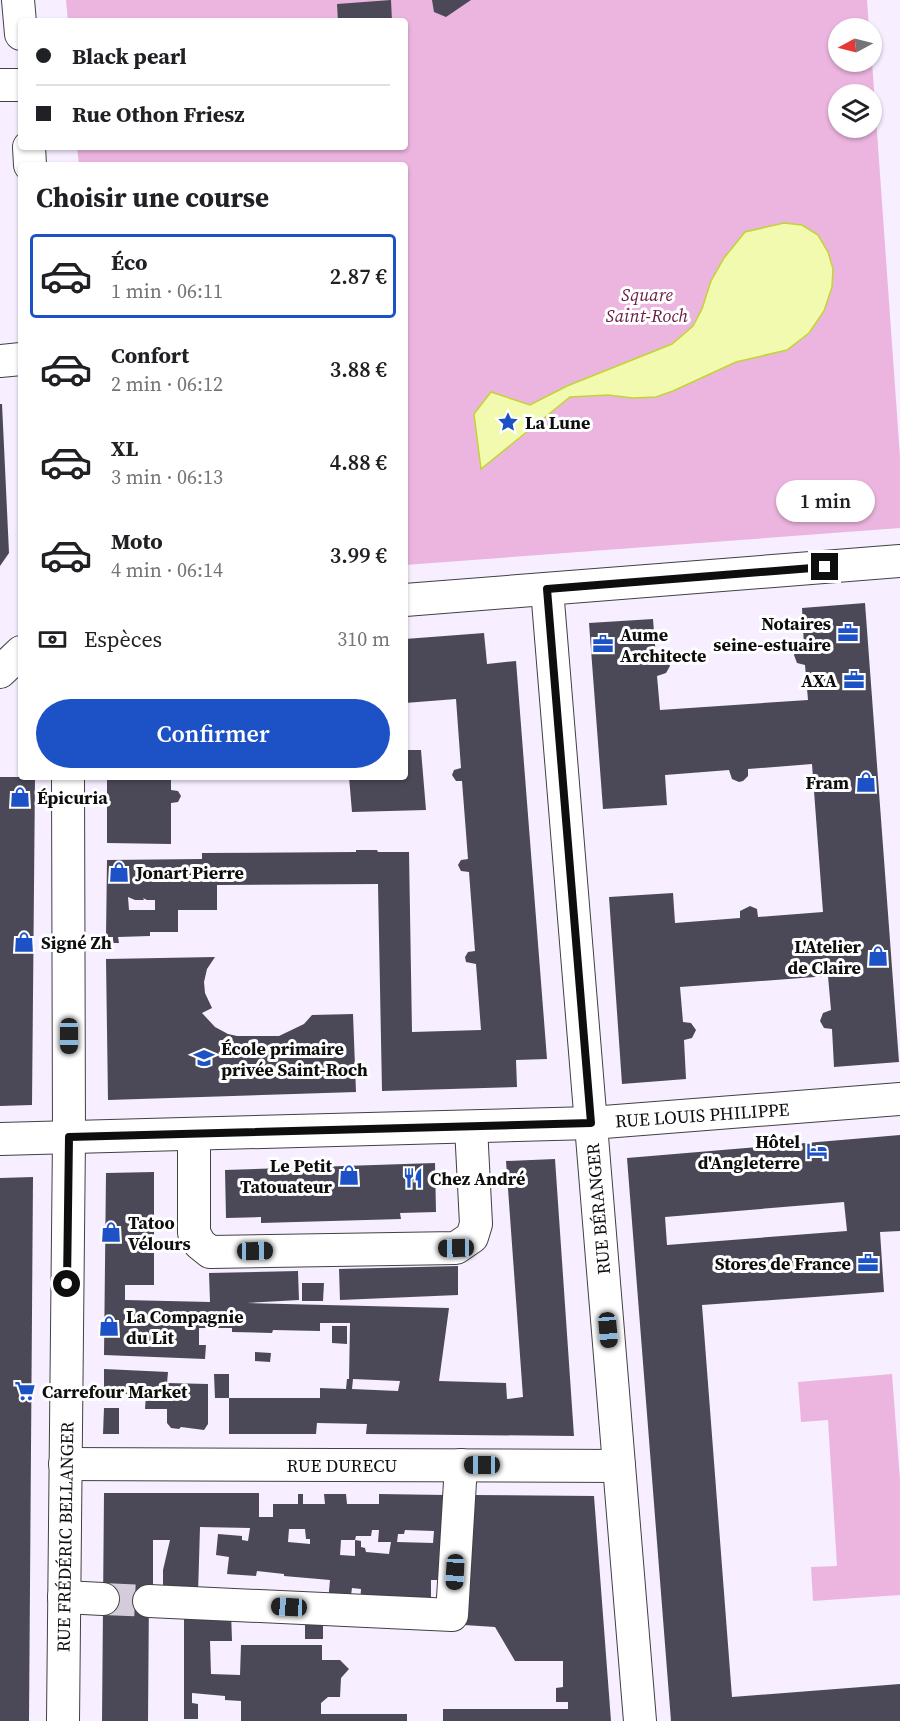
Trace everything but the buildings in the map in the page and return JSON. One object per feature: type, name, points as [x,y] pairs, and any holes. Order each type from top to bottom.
[{"type":"street","points":[[18,0],[20,18]]},
{"type":"street","points":[[0,85],[18,85]]},
{"type":"street","points":[[0,361],[18,359]]},
{"type":"street","points":[[408,600],[900,561]]},
{"type":"street","name":"RUE BÉRANGER","points":[[547,589],[640,1721]]},
{"type":"street","points":[[0,672],[18,655]]},
{"type":"street","name":"RUE FRÉDÉRIC BELLANGER","points":[[63,1721],[69,1137],[68,780]]},
{"type":"street","name":"RUE LOUIS PHILIPPE","points":[[0,1139],[591,1123],[900,1099]]},
{"type":"street","points":[[194,1134],[194,1233],[200,1244],[210,1252],[456,1248],[472,1237],[476,1224],[471,1127]]},
{"type":"street","name":"RUE DURECU","points":[[65,1464],[619,1466]]},
{"type":"street","points":[[148,1601],[452,1615],[461,1465]]},
{"type":"street","points":[[64,1597],[103,1599]]},
{"type":"green space","name":"Square Saint-Roch","points":[[66,0],[867,0],[868,18],[828,18],[828,72],[873,72],[874,84],[828,84],[828,138],[877,138],[900,457],[900,528],[408,565],[408,162],[79,162],[77,150],[408,150],[408,18],[68,18]]},
{"type":"green space","points":[[892,1374],[900,1480],[900,1595],[813,1601],[811,1567],[837,1566],[828,1420],[801,1422],[798,1382]]},
{"type":"shaded area","points":[[784,223],[802,225],[818,235],[828,252],[833,269],[832,287],[824,311],[809,333],[787,350],[736,362],[656,397],[633,398],[608,395],[570,397],[481,469],[474,414],[491,392],[530,405],[567,386],[672,344],[693,326],[702,309],[711,281],[724,258],[745,232]]},
{"type":"tunnel","points":[[103,1599],[149,1601]]},
{"type":"place","name":"La Lune","points":[[508,422]]},
{"type":"place","name":"Notaires seine-estuaire","points":[[848,633]]},
{"type":"place","name":"Aume Architecte","points":[[603,644]]},
{"type":"place","name":"AXA","points":[[854,680]]},
{"type":"place","name":"Fram","points":[[866,782]]},
{"type":"place","name":"Épicuria","points":[[20,797]]},
{"type":"place","name":"Jonart Pierre","points":[[119,872]]},
{"type":"place","name":"Signé Zh","points":[[24,942]]},
{"type":"place","name":"L'Atelier de Claire","points":[[878,956]]},
{"type":"place","name":"École primaire privée Saint-Roch","points":[[204,1058]]},
{"type":"place","name":"Hôtel d'Angleterre","points":[[817,1151]]},
{"type":"place","name":"Le Petit Tatouateur","points":[[349,1175]]},
{"type":"place","name":"Chez André","points":[[413,1178]]},
{"type":"place","name":"Tatoo Vélours","points":[[111,1232]]},
{"type":"place","name":"Stores de France","points":[[868,1263]]},
{"type":"place","name":"La Compagnie du Lit","points":[[109,1326]]},
{"type":"place","name":"Carrefour Market","points":[[25,1391]]},
{"type":"route","points":[[67,1284],[69,1137],[591,1123],[547,589],[825,567]]}]
